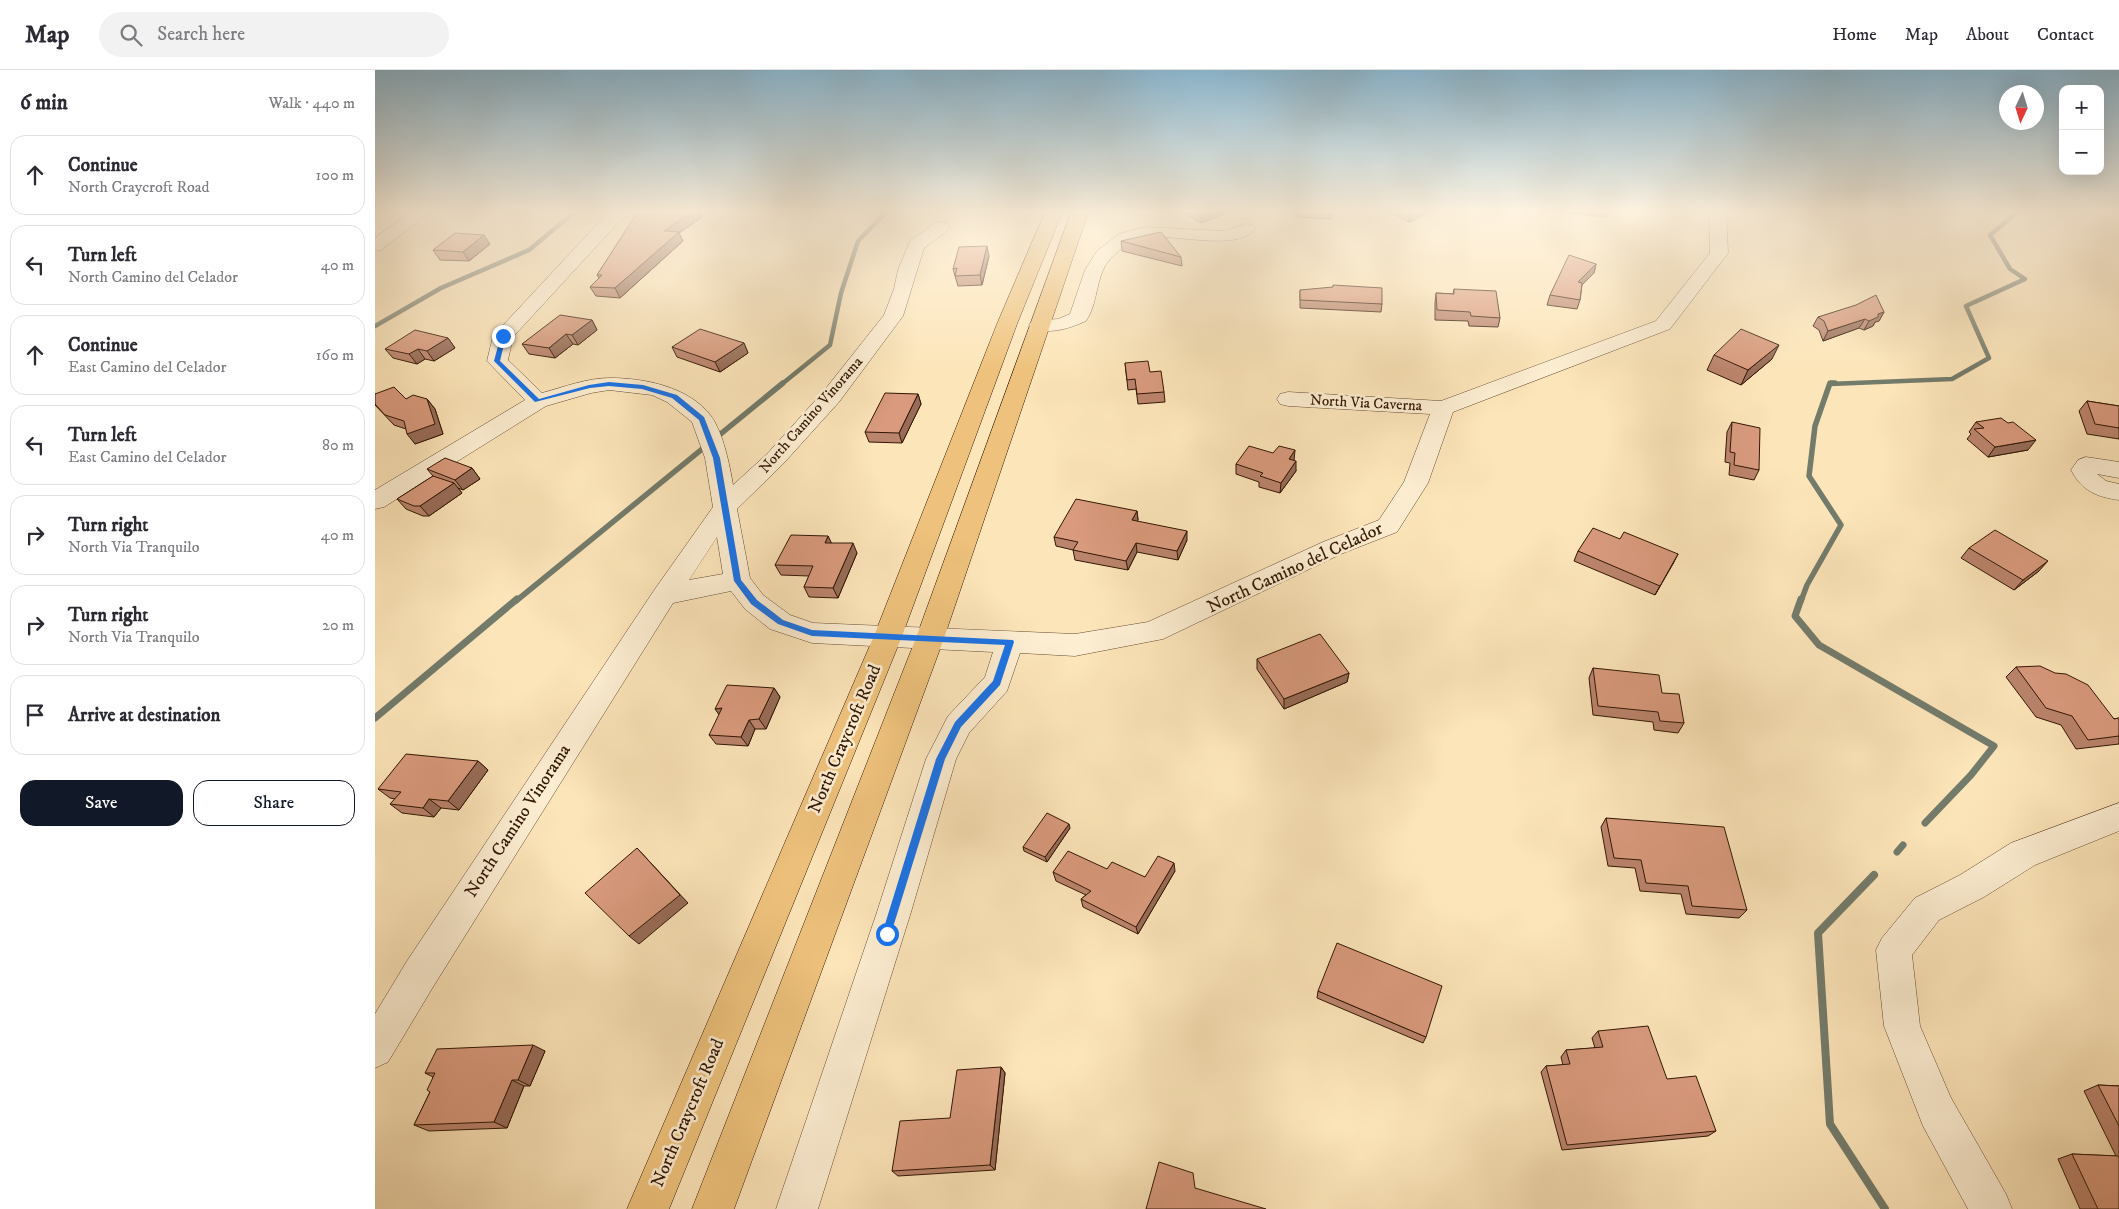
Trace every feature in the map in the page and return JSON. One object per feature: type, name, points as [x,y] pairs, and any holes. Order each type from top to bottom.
[{"type":"main road","name":"North Craycroft Road","points":[[648,1209],[888,636],[1007,324],[1033,263]]},
{"type":"main road","points":[[713,1209],[930,638],[1062,263]]},
{"type":"street","points":[[537,401],[497,361],[503,336],[571,263]]},
{"type":"street","name":"North Camino Vinorama","points":[[375,1049],[420,974],[664,596],[726,506],[775,460],[831,397],[893,316],[910,263]]},
{"type":"street","points":[[1039,325],[1061,325],[1079,317],[1093,270],[1098,263]]},
{"type":"street","points":[[1443,408],[1663,325],[1711,263]]},
{"type":"street","points":[[375,501],[537,401],[589,386],[609,384],[643,387],[675,397],[702,419],[717,458],[737,581],[694,588],[664,596]]},
{"type":"street","name":"North Via Caverna","points":[[1288,399],[1443,408]]},
{"type":"street","name":"North Camino del Celador","points":[[737,581],[754,602],[781,622],[812,633],[1075,646],[1153,632],[1332,548],[1388,526],[1415,483],[1443,408]]},
{"type":"street","points":[[2119,470],[2085,465],[2083,470],[2093,485],[2119,492]]},
{"type":"street","points":[[797,1209],[894,912],[941,759],[958,725],[997,683],[1010,642]]},
{"type":"street","points":[[1991,1209],[1937,1112],[1901,1026],[1894,950],[1927,909],[1972,886],[2023,854],[2119,817]]},
{"type":"building","points":[[605,263],[643,263],[615,288],[590,287],[602,275],[597,275]]},
{"type":"building","points":[[955,263],[983,263],[980,275],[955,276],[957,268],[953,269]]},
{"type":"building","points":[[1565,263],[1596,264],[1578,282],[1582,283],[1580,300],[1550,295]]},
{"type":"building","points":[[1333,285],[1382,288],[1382,304],[1300,300],[1300,290],[1333,287]]},
{"type":"building","points":[[1454,289],[1496,291],[1500,318],[1471,316],[1470,312],[1437,310],[1436,293],[1454,294]]},
{"type":"building","points":[[1876,295],[1884,312],[1869,321],[1865,319],[1828,331],[1824,321],[1818,317],[1856,305]]},
{"type":"building","points":[[560,315],[592,320],[572,335],[566,334],[549,348],[522,344]]},
{"type":"building","points":[[700,329],[744,343],[715,362],[672,347]]},
{"type":"building","points":[[1741,329],[1779,345],[1748,370],[1714,355]]},
{"type":"building","points":[[415,330],[448,338],[427,351],[418,349],[409,354],[385,349]]},
{"type":"building","points":[[1148,361],[1150,372],[1161,371],[1164,392],[1137,394],[1135,379],[1127,380],[1125,363]]},
{"type":"building","points":[[394,387],[406,399],[413,395],[427,399],[435,424],[407,434],[404,421],[385,415],[375,404],[375,394]]},
{"type":"building","points":[[885,393],[918,394],[899,433],[865,432]]},
{"type":"building","points":[[2087,401],[2119,406],[2119,428],[2095,424]]},
{"type":"building","points":[[2001,418],[2008,423],[2013,422],[2036,440],[1995,447],[1974,429],[1984,428],[1976,422]]},
{"type":"building","points":[[1732,422],[1760,428],[1759,470],[1734,465],[1735,453],[1730,452]]},
{"type":"building","points":[[1249,446],[1273,453],[1279,446],[1295,450],[1289,459],[1296,461],[1281,483],[1260,476],[1263,473],[1236,464]]},
{"type":"building","points":[[445,458],[472,468],[455,480],[427,469]]},
{"type":"building","points":[[433,476],[454,483],[420,506],[414,506],[397,499]]},
{"type":"building","points":[[1076,499],[1137,511],[1132,520],[1187,531],[1177,551],[1136,543],[1126,561],[1073,550],[1078,542],[1054,537]]},
{"type":"building","points":[[1593,528],[1620,539],[1624,532],[1678,554],[1660,586],[1578,551]]},
{"type":"building","points":[[1995,530],[2048,561],[2023,580],[1969,548]]},
{"type":"building","points":[[791,535],[828,536],[825,543],[853,543],[833,588],[804,587],[813,566],[775,565]]},
{"type":"building","points":[[1320,634],[1349,673],[1284,699],[1257,659]]},
{"type":"building","points":[[2040,666],[2055,673],[2066,674],[2088,685],[2114,719],[2119,718],[2119,736],[2088,740],[2072,716],[2046,708],[2016,667]]},
{"type":"building","points":[[1593,668],[1659,675],[1662,693],[1679,694],[1684,723],[1660,721],[1658,712],[1598,706]]},
{"type":"building","points":[[727,685],[774,688],[759,719],[749,720],[741,737],[709,735],[722,708],[715,709]]},
{"type":"building","points":[[406,754],[478,761],[448,801],[429,799],[423,808],[390,804],[401,792],[378,789]]},
{"type":"building","points":[[1047,813],[1069,824],[1045,857],[1023,847]]},
{"type":"building","points":[[1606,818],[1724,827],[1747,910],[1692,906],[1688,886],[1646,883],[1641,860],[1614,858]]},
{"type":"building","points":[[637,848],[680,895],[629,936],[585,893]]},
{"type":"building","points":[[1068,851],[1107,869],[1112,862],[1145,877],[1158,856],[1174,863],[1136,927],[1081,899],[1091,891],[1053,872]]},
{"type":"building","points":[[1337,943],[1442,986],[1426,1037],[1318,991]]},
{"type":"building","points":[[1648,1026],[1667,1079],[1696,1076],[1716,1131],[1567,1145],[1546,1066],[1570,1064],[1566,1050],[1603,1047],[1598,1031]]},
{"type":"building","points":[[533,1045],[518,1080],[512,1080],[494,1122],[414,1125],[430,1092],[427,1090],[435,1073],[425,1073],[437,1049]]},
{"type":"building","points":[[1001,1067],[990,1165],[892,1171],[900,1121],[950,1118],[957,1070]]},
{"type":"building","points":[[2098,1085],[2119,1086],[2119,1126]]},
{"type":"building","points":[[2072,1154],[2119,1156],[2119,1209],[2098,1209]]},
{"type":"building","points":[[1159,1162],[1193,1173],[1195,1188],[1266,1209],[1146,1209]]},
{"type":"waterway","points":[[375,326],[441,288],[499,263]]},
{"type":"waterway","points":[[782,384],[830,345],[841,293],[851,263]]},
{"type":"waterway","points":[[1830,384],[1952,379],[1989,358],[1966,306],[2025,279],[2010,269],[2007,263]]},
{"type":"waterway","points":[[516,601],[783,383]]},
{"type":"waterway","points":[[1801,601],[1807,585],[1841,525],[1809,476],[1815,426],[1830,383],[1835,383]]},
{"type":"waterway","points":[[375,718],[517,599]]},
{"type":"waterway","points":[[1801,599],[1795,616],[1819,645],[1994,746],[1971,775],[1925,823]]},
{"type":"waterway","points":[[1897,852],[1903,845]]},
{"type":"waterway","points":[[1874,875],[1818,933],[1830,1124],[1885,1209]]},
{"type":"route","points":[[503,336],[497,361],[537,401],[589,386],[626,385],[658,390],[675,397],[702,419],[717,458],[737,581],[754,602],[781,622],[812,633],[1010,642],[997,683],[951,735],[941,759],[887,934]]}]
